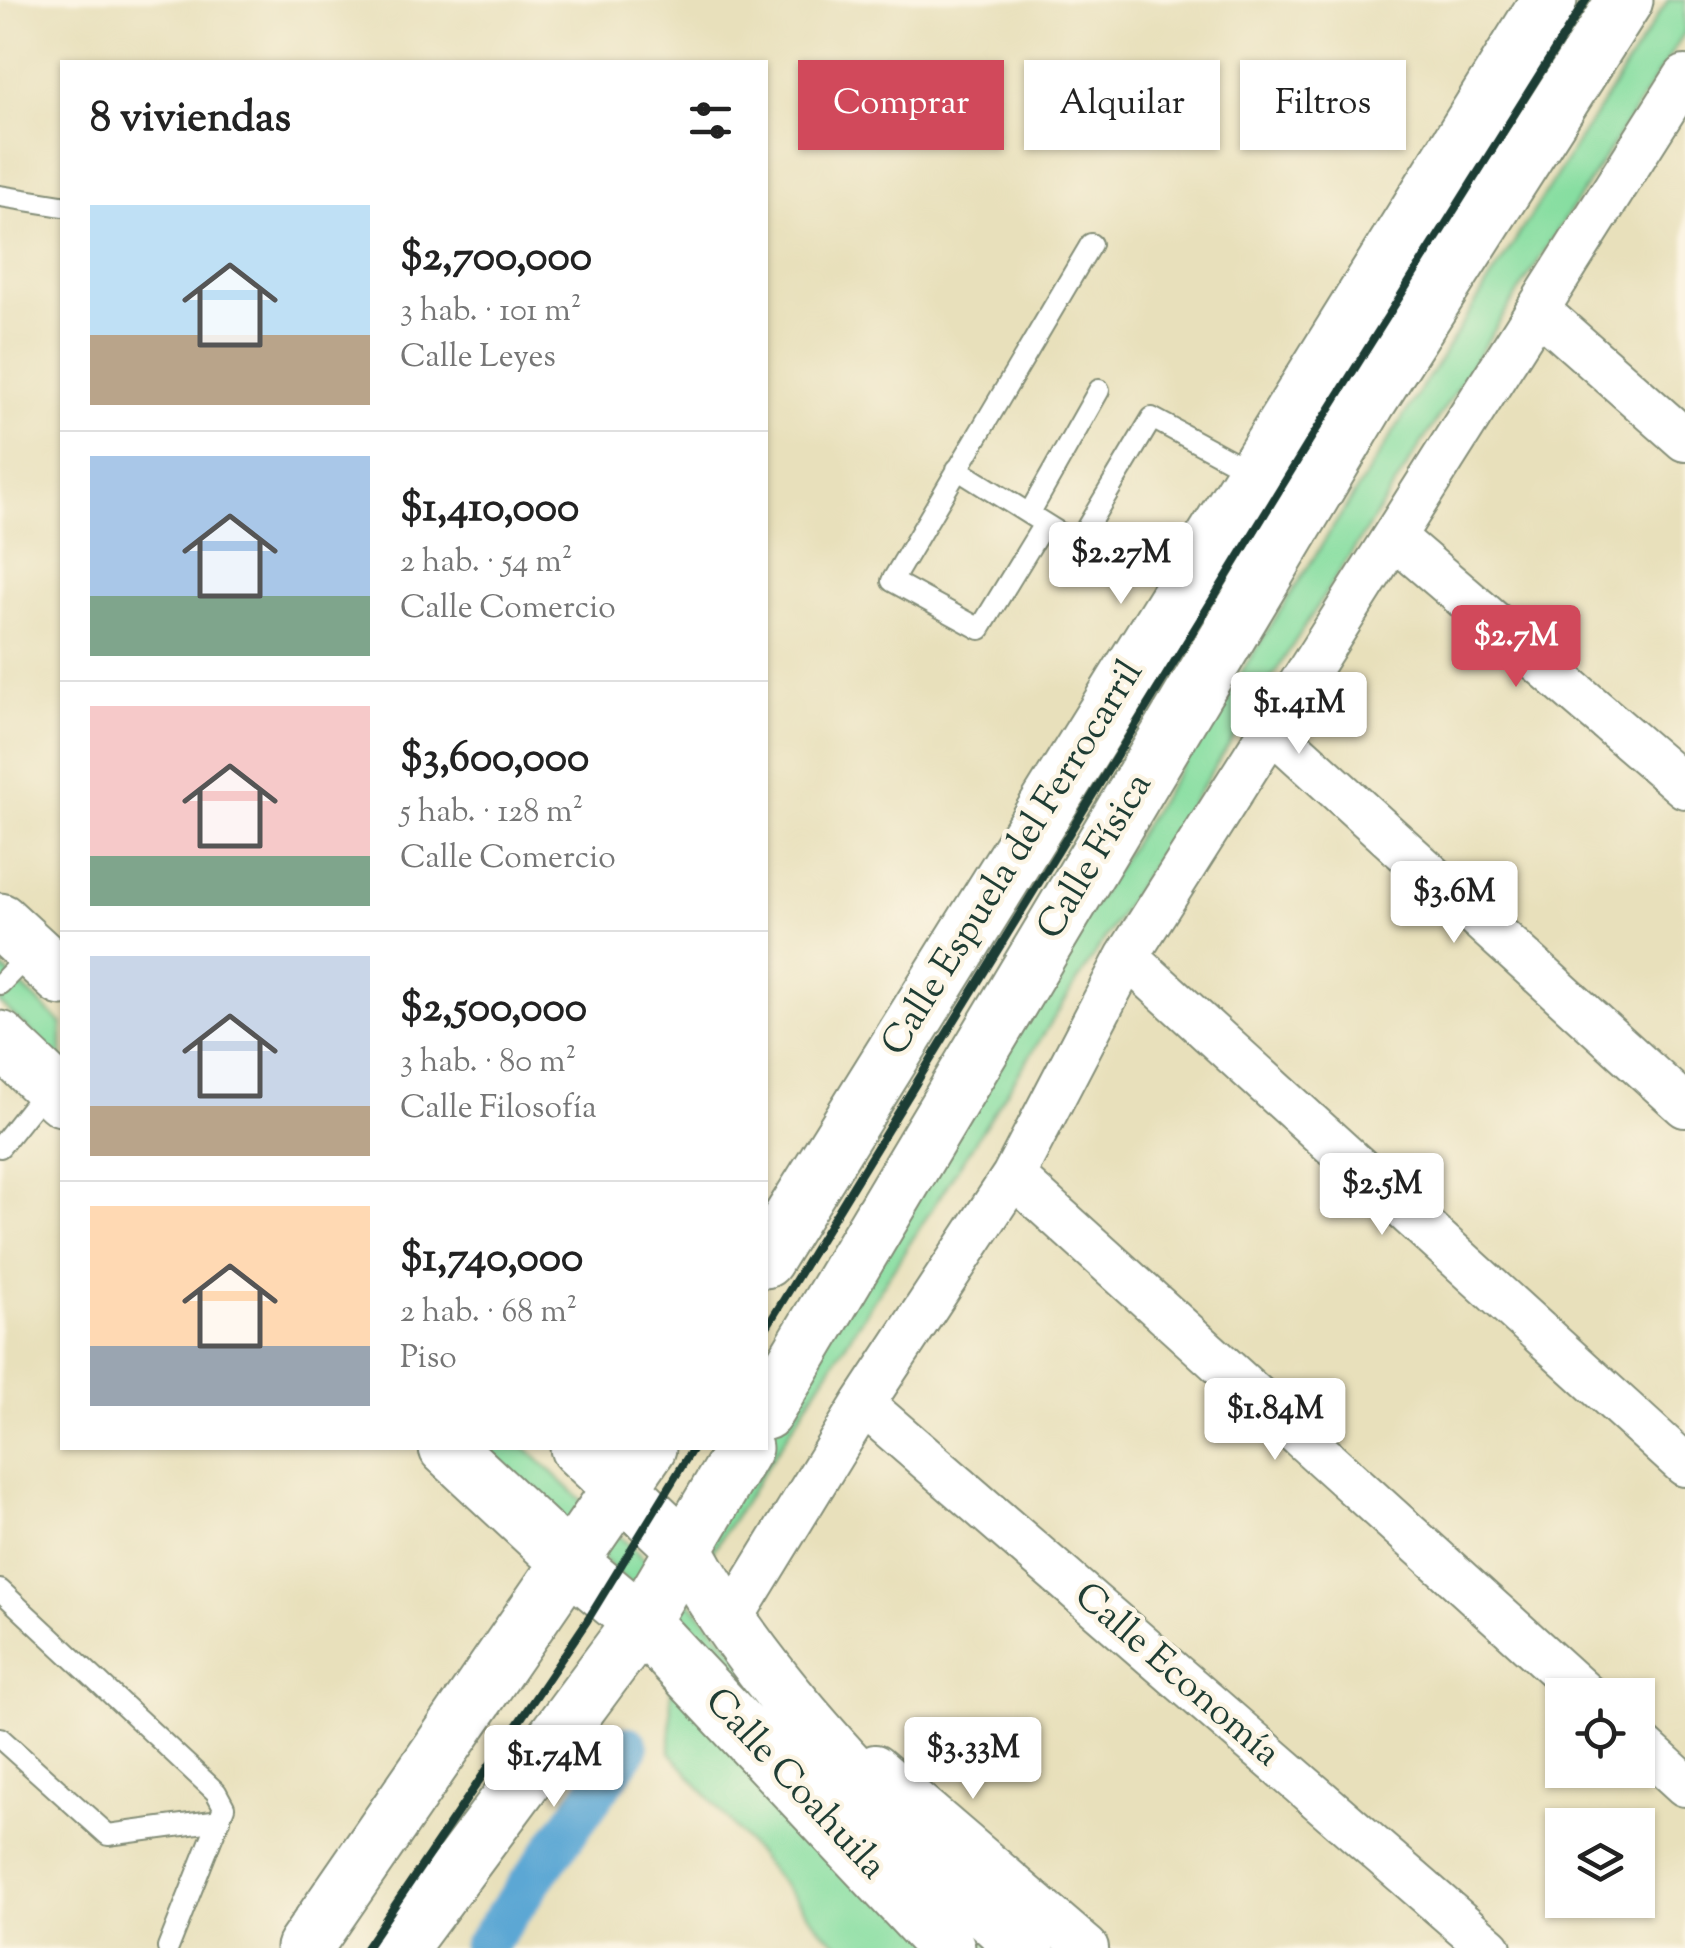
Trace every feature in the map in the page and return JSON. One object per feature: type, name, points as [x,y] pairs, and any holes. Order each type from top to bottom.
[{"type":"street","name":"Calle Espuela del Ferrocarril","points":[[768,1255],[1549,0]]},
{"type":"street","name":"Calle Física","points":[[768,1407],[1369,400],[1625,0]]},
{"type":"street","name":"Calle Física","points":[[730,1622],[863,1404],[1012,1176],[1127,957],[1538,310],[1681,95]]},
{"type":"street","points":[[1538,310],[1685,440]]},
{"type":"street","points":[[1394,538],[1685,788]]},
{"type":"street","points":[[1273,731],[1685,1106]]},
{"type":"street","points":[[1127,957],[1685,1465]]},
{"type":"street","points":[[0,1040],[58,1085]]},
{"type":"street","points":[[1012,1176],[1567,1678]]},
{"type":"street","name":"Calle Economía","points":[[863,1404],[1490,1948]]},
{"type":"street","name":"Calle Coahuila","points":[[449,1450],[569,1562],[641,1622],[947,1948]]},
{"type":"street","name":"Calle Coahuila","points":[[583,1450],[635,1469],[730,1622],[808,1724],[978,1906],[1027,1948]]},
{"type":"street","points":[[399,1948],[641,1622],[743,1450]]},
{"type":"street","points":[[304,1948],[635,1469]]},
{"type":"street","points":[[766,1757],[808,1724],[878,1768],[1087,1948]]},
{"type":"street","points":[[1655,1758],[1685,1785]]},
{"type":"lane","points":[[0,196],[60,206]]},
{"type":"lane","points":[[1090,244],[892,581],[980,629],[1099,390]]},
{"type":"lane","points":[[956,469],[1078,544],[1152,418],[1254,473]]},
{"type":"lane","points":[[0,1147],[58,1085]]},
{"type":"lane","points":[[0,1590],[216,1792],[224,1807],[168,1948]]},
{"type":"lane","points":[[0,1738],[108,1835],[220,1820]]},
{"type":"green space","points":[[1668,0],[1685,0],[1685,32],[684,1596],[1012,1948],[843,1948],[823,1931],[670,1752],[672,1624],[487,1450],[528,1450],[682,1595],[752,1450],[768,1450],[768,1417]]},
{"type":"green space","points":[[0,966],[60,1022],[60,1059],[0,1003]]},
{"type":"waterway","points":[[483,1948],[628,1747]]},
{"type":"railway","points":[[768,1325],[1315,432],[1586,0]]},
{"type":"railway","points":[[366,1948],[587,1621],[692,1450]]}]
